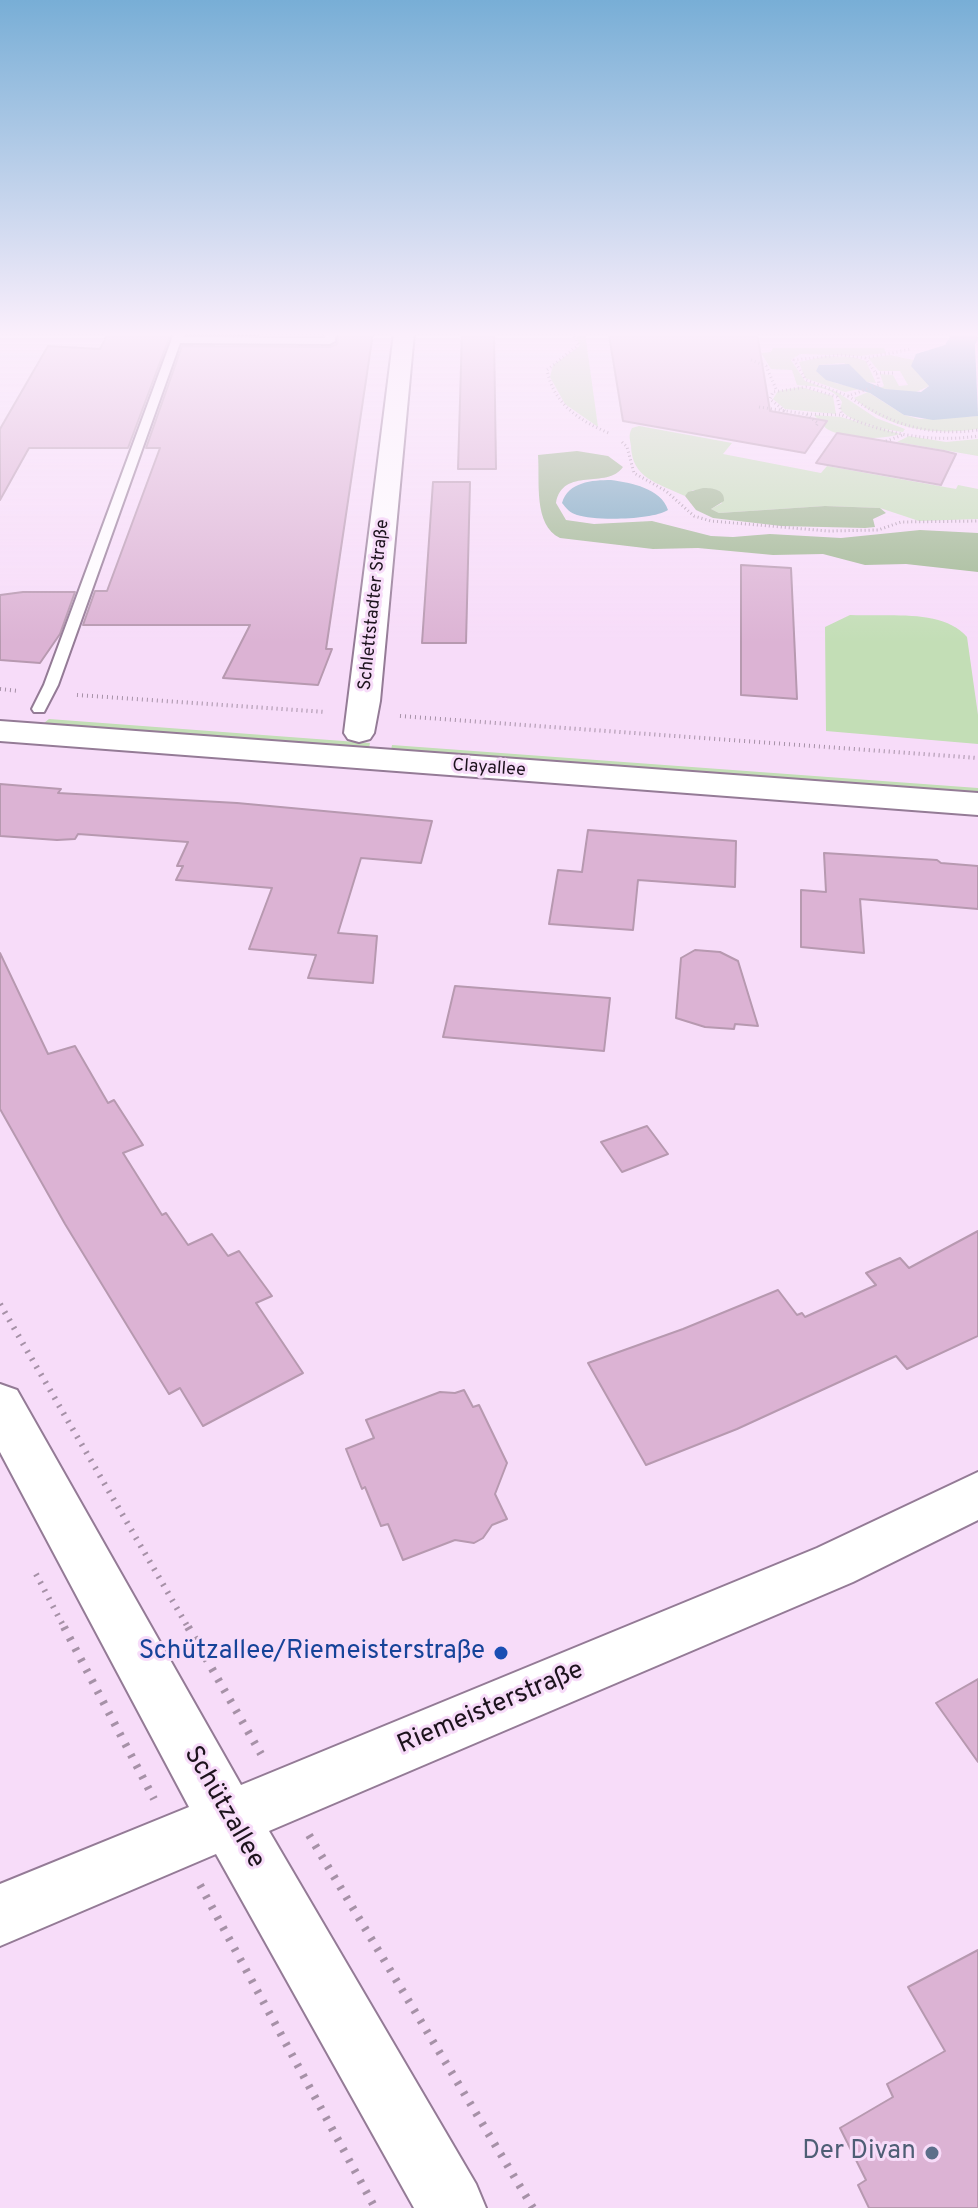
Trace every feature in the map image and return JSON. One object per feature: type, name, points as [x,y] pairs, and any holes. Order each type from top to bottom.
[{"type":"main road","name":"Clayallee","points":[[23,713],[816,764],[978,778]]},
{"type":"main road","name":"Clayallee","points":[[23,713],[978,804]]},
{"type":"street","name":"Schlettstadter Straße","points":[[359,733],[367,686],[393,436]]},
{"type":"street","name":"Schützallee","points":[[0,1405],[229,1818],[452,2208]]},
{"type":"street","name":"Riemeisterstraße","points":[[0,1915],[835,1565],[978,1495]]},
{"type":"lane","points":[[23,713],[137,436]]},
{"type":"path","points":[[886,441],[899,436]]},
{"type":"path","points":[[920,436],[942,439],[978,436]]},
{"type":"path","points":[[622,442],[627,447],[634,473],[666,491],[694,516],[711,521],[828,531],[878,530],[901,522],[978,521]]},
{"type":"path","points":[[0,689],[23,713],[330,712]]},
{"type":"path","points":[[400,716],[978,758]]},
{"type":"path","points":[[0,1304],[238,1714]]},
{"type":"path","points":[[29,1561],[130,1755]]},
{"type":"path","points":[[345,1898],[533,2208]]},
{"type":"path","points":[[228,1936],[375,2208]]},
{"type":"green space","points":[[694,436],[732,443],[723,454],[821,473],[827,466],[956,489],[958,485],[978,489],[978,519],[919,521],[880,508],[825,506],[719,513],[711,509],[722,503],[718,490],[693,490],[685,496],[648,478],[632,457],[630,437]]},
{"type":"green space","points":[[849,436],[888,436],[873,438]]},
{"type":"green space","points":[[909,436],[946,442],[978,439],[978,456],[897,442]]},
{"type":"green space","points":[[577,451],[608,456],[623,467],[607,477],[567,485],[556,503],[566,520],[594,524],[652,521],[711,536],[733,537],[770,534],[841,538],[920,530],[978,533],[978,572],[906,564],[865,565],[823,554],[773,555],[698,548],[653,549],[560,538],[551,532],[542,513],[538,455]]},
{"type":"green space","points":[[714,489],[724,497],[724,501],[711,509],[719,513],[825,506],[880,508],[886,513],[873,519],[875,527],[865,528],[781,526],[713,518],[696,510],[685,496],[688,492]]},
{"type":"green space","points":[[850,615],[929,618],[957,628],[967,637],[978,715],[978,744],[826,731],[825,627]]},
{"type":"green space","points":[[49,719],[370,743],[369,748],[44,723]]},
{"type":"green space","points":[[392,745],[978,788],[978,793],[391,750]]},
{"type":"water","points":[[611,480],[652,492],[659,496],[668,510],[637,518],[597,518],[575,514],[562,503],[575,486]]},
{"type":"building","points":[[0,436],[132,436],[128,448],[29,448],[0,500]]},
{"type":"building","points":[[150,436],[358,436],[326,649],[332,649],[318,685],[223,678],[250,625],[83,625],[95,591],[107,591],[160,448],[146,448]]},
{"type":"building","points":[[459,436],[496,436],[496,469],[458,469]]},
{"type":"building","points":[[709,436],[817,436],[805,453]]},
{"type":"building","points":[[835,436],[855,436],[956,454],[941,485],[816,463]]},
{"type":"building","points":[[433,482],[470,482],[466,643],[422,643]]},
{"type":"building","points":[[741,565],[791,568],[797,699],[741,695]]},
{"type":"building","points":[[75,592],[60,634],[40,663],[0,660],[0,595]]},
{"type":"building","points":[[0,784],[61,789],[58,793],[237,803],[432,821],[421,863],[361,858],[338,933],[377,936],[373,983],[308,978],[316,955],[249,949],[272,888],[176,880],[183,866],[177,866],[188,842],[78,834],[75,839],[57,840],[0,836]]},
{"type":"building","points":[[588,830],[736,841],[735,887],[638,880],[633,930],[549,924],[558,870],[582,872]]},
{"type":"building","points":[[824,853],[937,860],[978,866],[978,909],[860,899],[864,953],[801,947],[801,890],[826,892]]},
{"type":"building","points":[[695,950],[720,952],[738,961],[758,1026],[735,1024],[734,1029],[705,1027],[676,1018],[681,958]]},
{"type":"building","points":[[0,953],[48,1054],[75,1046],[108,1103],[114,1100],[143,1145],[123,1153],[162,1215],[166,1213],[188,1245],[212,1234],[228,1256],[239,1251],[272,1296],[256,1303],[303,1373],[203,1426],[180,1388],[169,1394],[65,1224],[0,1109]]},
{"type":"building","points":[[455,986],[610,998],[604,1051],[443,1037]]},
{"type":"building","points":[[647,1126],[668,1154],[622,1172],[601,1142]]},
{"type":"building","points":[[978,1231],[978,1336],[907,1369],[896,1356],[737,1429],[646,1465],[588,1363],[778,1290],[797,1315],[802,1313],[805,1317],[876,1285],[866,1273],[900,1258],[909,1268]]},
{"type":"building","points":[[464,1390],[473,1407],[479,1405],[507,1463],[495,1494],[507,1519],[492,1525],[483,1538],[474,1543],[455,1540],[403,1560],[388,1524],[381,1526],[365,1487],[362,1489],[346,1449],[374,1438],[366,1420],[440,1392]]},
{"type":"building","points":[[978,1679],[978,1762],[936,1703]]},
{"type":"building","points":[[978,1950],[978,2208],[869,2208],[858,2185],[866,2180],[840,2128],[893,2097],[887,2084],[945,2051],[908,1987]]},
{"type":"place","name":"Schützallee/Riemeisterstraße","points":[[501,1653]]},
{"type":"place","name":"Der Divan","points":[[932,2153]]}]
